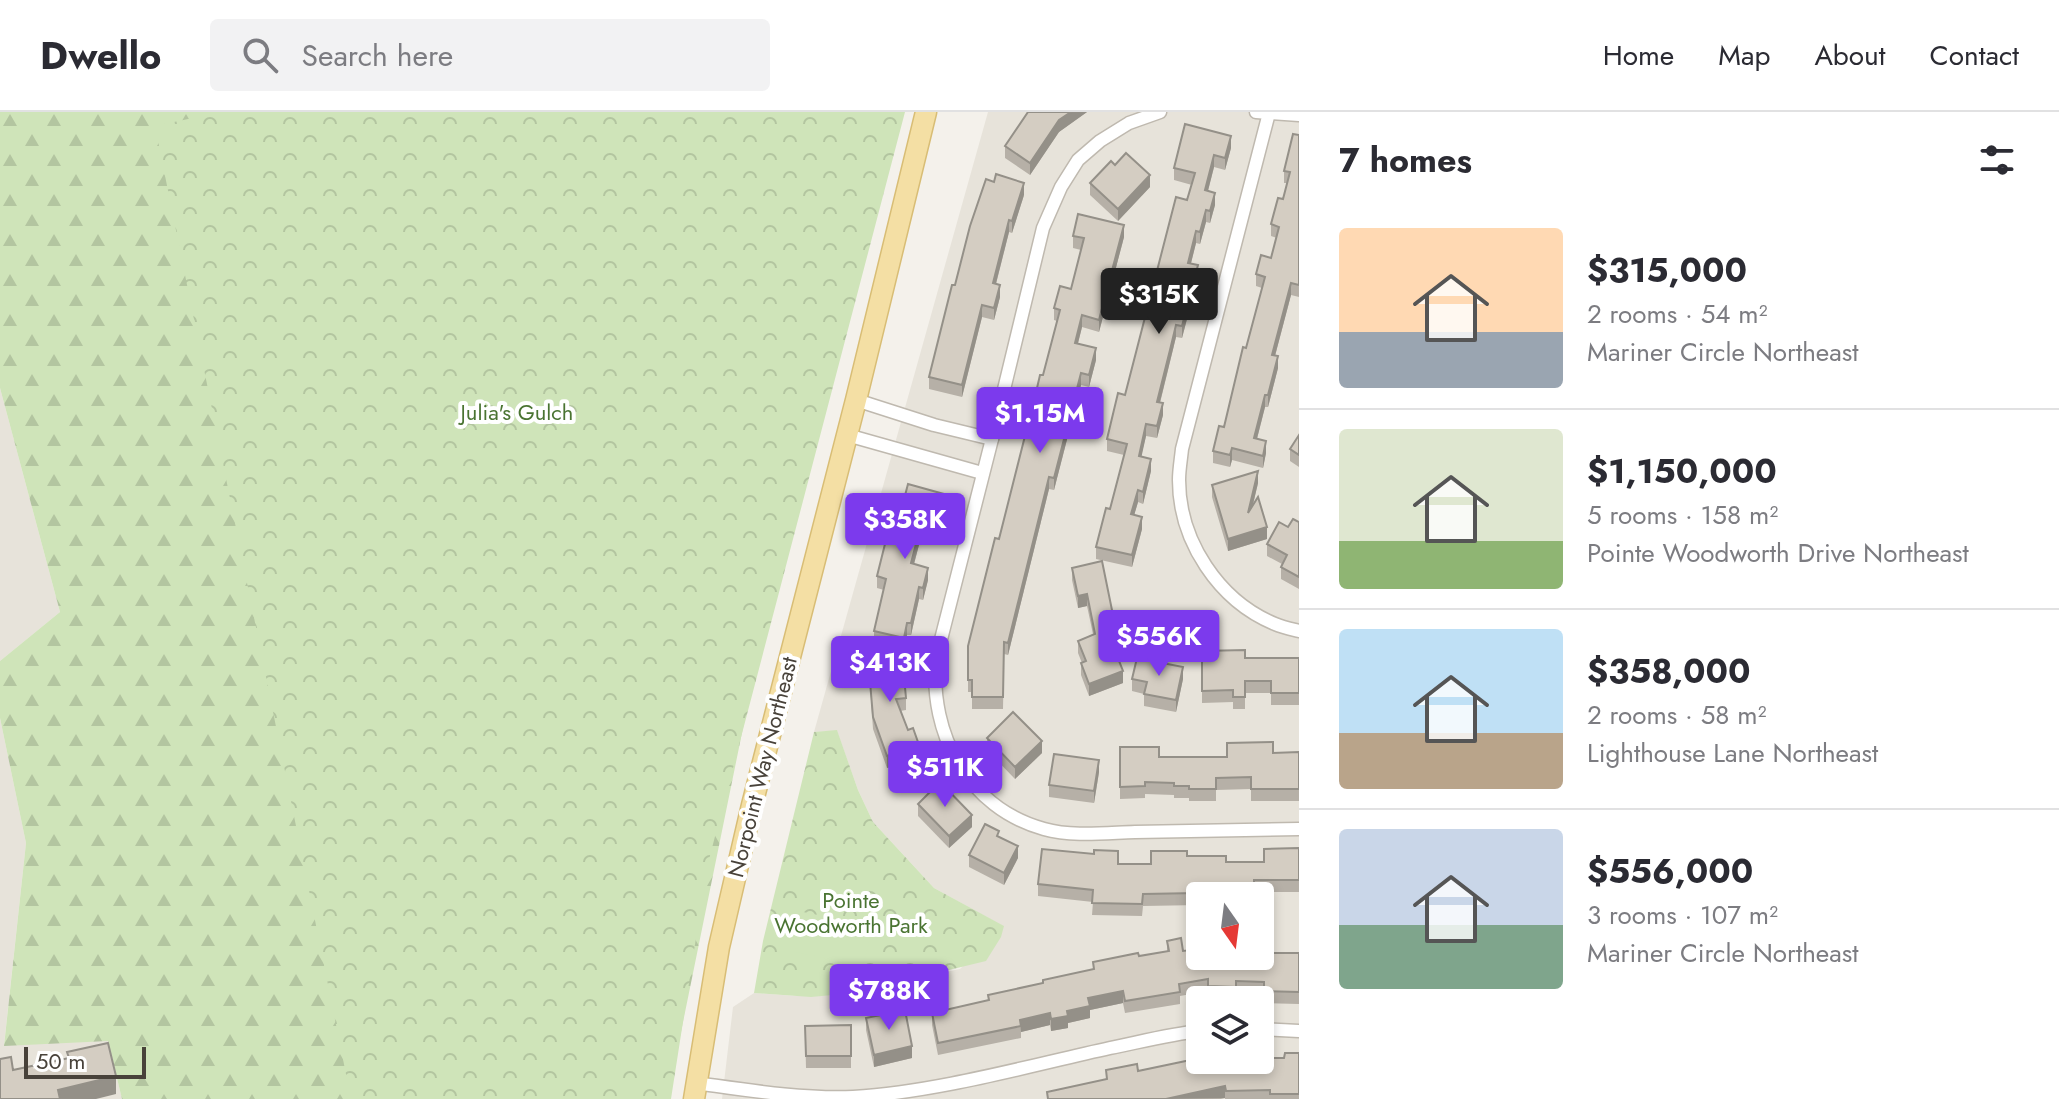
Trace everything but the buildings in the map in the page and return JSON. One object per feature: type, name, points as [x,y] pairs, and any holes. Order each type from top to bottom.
[{"type":"main road","name":"Norpoint Way Northeast","points":[[695,1091],[719,947],[752,805],[926,112]]},
{"type":"street","points":[[1160,112],[1129,123],[1100,141],[1078,160],[1061,187],[1043,228],[936,659],[935,694],[940,720],[954,756],[979,791],[1013,817],[1047,830],[1065,833],[1299,829]]},
{"type":"street","points":[[1256,112],[1299,115]]},
{"type":"street","points":[[1269,113],[1182,449],[1179,482],[1182,507],[1195,547],[1218,582],[1250,611],[1275,624],[1299,631]]},
{"type":"street","points":[[856,400],[934,425],[992,439]]},
{"type":"street","points":[[847,435],[982,473]]},
{"type":"street","points":[[1274,1030],[1299,1031]]},
{"type":"street","points":[[695,1091],[851,1098],[930,1087],[1186,1033]]},
{"type":"shaded area","points":[[988,112],[1299,112],[1299,1099],[722,1099],[733,1007],[754,993],[796,996],[960,969],[1003,926],[934,888],[873,822],[837,731],[814,732]]},
{"type":"shaded area","points":[[0,388],[60,612],[0,661]]},
{"type":"shaded area","points":[[0,718],[26,843],[4,1045],[108,1040],[122,1099],[0,1099]]},
{"type":"green space","name":"Julia's Gulch","points":[[0,112],[343,112],[754,674],[671,1081],[670,1099],[122,1099],[108,1041],[4,1046],[26,843],[0,718],[0,661],[60,612],[0,388]]},
{"type":"green space","name":"Julia's Gulch","points":[[221,112],[905,112],[707,867],[671,1099],[351,1099],[155,126]]},
{"type":"green space","name":"Pointe Woodworth Park","points":[[837,730],[873,822],[934,888],[1004,926],[1001,937],[986,961],[854,993],[811,997],[754,993],[763,941],[814,732]]},
{"type":"green space","points":[[803,912],[873,926],[863,966],[795,952]]}]
